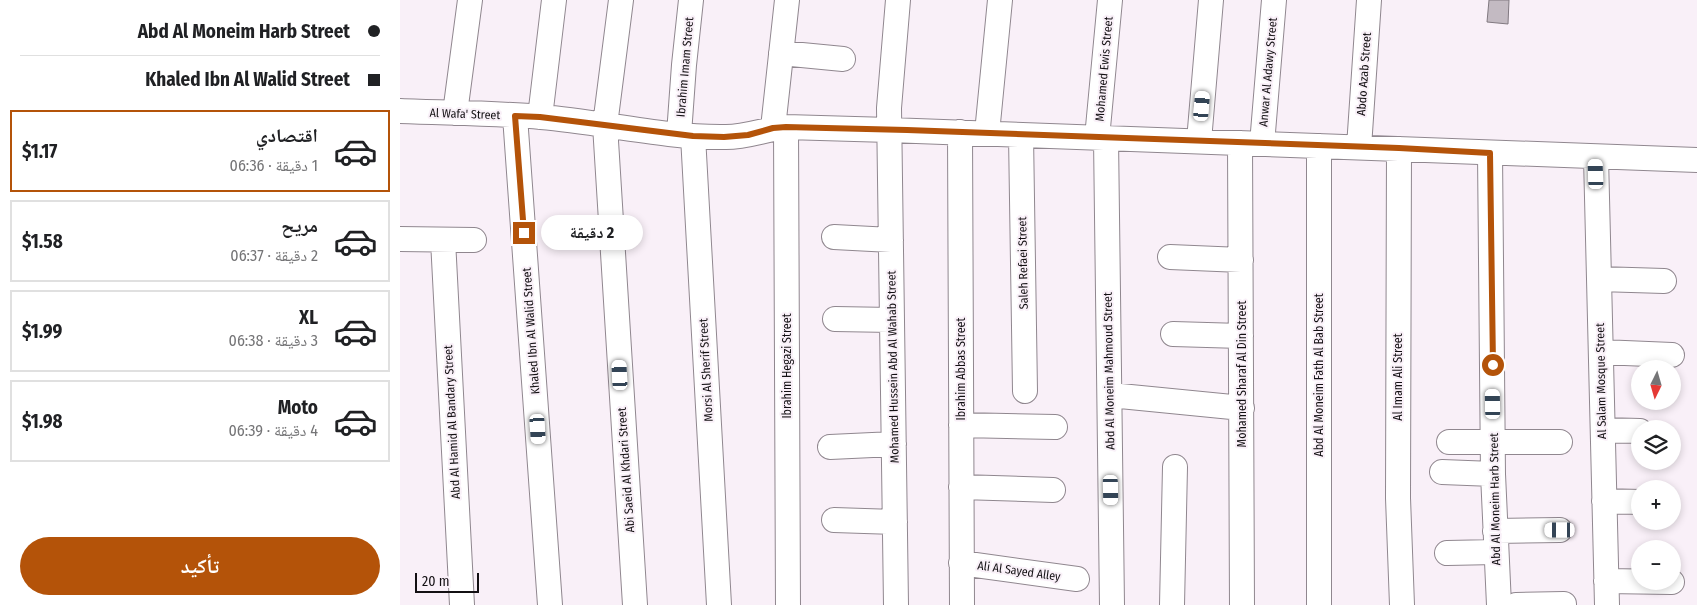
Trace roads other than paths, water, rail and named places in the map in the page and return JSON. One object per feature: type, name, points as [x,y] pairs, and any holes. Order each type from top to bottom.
[{"type":"street","points":[[455,114],[470,0]]},
{"type":"street","points":[[540,117],[554,0]]},
{"type":"street","name":"Abi Saeid Al Khdari Street","points":[[622,0],[604,125],[635,605]]},
{"type":"street","name":"Ibrahim Imam Street","points":[[686,135],[684,65],[691,0]]},
{"type":"street","name":"Ibrahim Hegazi Street","points":[[787,0],[781,52],[779,128],[788,605]]},
{"type":"street","name":"Mohamed Hussein Abd Al Wahab Street","points":[[896,605],[889,87],[898,0]]},
{"type":"street","points":[[987,133],[1000,0]]},
{"type":"street","name":"Mohamed Ewis Street","points":[[1102,138],[1110,0]]},
{"type":"street","points":[[1199,141],[1211,0]]},
{"type":"street","name":"Anwar Al Adawy Street","points":[[1251,143],[1274,0]]},
{"type":"street","name":"Abdo Azab Street","points":[[1359,147],[1369,0]]},
{"type":"street","points":[[781,52],[843,59]]},
{"type":"street","name":"Al Wafa' Street","points":[[400,111],[540,117],[686,135],[737,137],[779,128],[889,130],[1697,160]]},
{"type":"street","name":"Khaled Ibn Al Walid Street","points":[[515,116],[550,605]]},
{"type":"street","name":"Ibrahim Abbas Street","points":[[960,132],[962,605]]},
{"type":"street","name":"Morsi Al Sherif Street","points":[[686,135],[719,605]]},
{"type":"street","name":"Saleh Refaei Street","points":[[1021,135],[1025,391]]},
{"type":"street","name":"Abd Al Moneim Mahmoud Street","points":[[1102,138],[1110,395],[1112,605]]},
{"type":"street","name":"Mohamed Sharaf Al Din Street","points":[[1242,605],[1241,260],[1251,143]]},
{"type":"street","name":"Abd Al Moneim Fath Al Bab Street","points":[[1319,146],[1319,605]]},
{"type":"street","name":"Al Imam Ali Street","points":[[1399,148],[1398,498],[1402,605]]},
{"type":"street","name":"Abd Al Moneim Harb Street","points":[[1490,153],[1493,474],[1499,605]]},
{"type":"street","name":"Al Salam Mosque Street","points":[[1596,157],[1607,605]]},
{"type":"street","points":[[834,237],[891,240]]},
{"type":"street","points":[[400,239],[474,240]]},
{"type":"street","name":"Abd Al Hamid Al Bandary Street","points":[[443,240],[462,605]]},
{"type":"street","points":[[1170,257],[1241,260]]},
{"type":"street","points":[[1599,279],[1664,281]]},
{"type":"street","points":[[835,319],[892,320]]},
{"type":"street","points":[[1173,334],[1241,336]]},
{"type":"street","points":[[1600,352],[1672,355]]},
{"type":"street","points":[[1110,395],[1242,408]]},
{"type":"street","points":[[961,425],[1055,427]]},
{"type":"street","points":[[1602,430],[1631,431]]},
{"type":"street","points":[[1449,442],[1560,442]]},
{"type":"street","points":[[830,447],[894,444]]},
{"type":"street","points":[[1172,605],[1175,467]]},
{"type":"street","points":[[1442,472],[1493,474]]},
{"type":"street","points":[[961,487],[1053,490]]},
{"type":"street","points":[[1604,501],[1631,502]]},
{"type":"street","points":[[834,520],[895,522]]},
{"type":"street","points":[[1447,553],[1496,541],[1560,530]]},
{"type":"street","name":"Ali Al Sayed Alley","points":[[961,563],[1077,579]]},
{"type":"street","points":[[1606,581],[1631,581]]},
{"type":"street","points":[[1516,605],[1564,604]]}]
